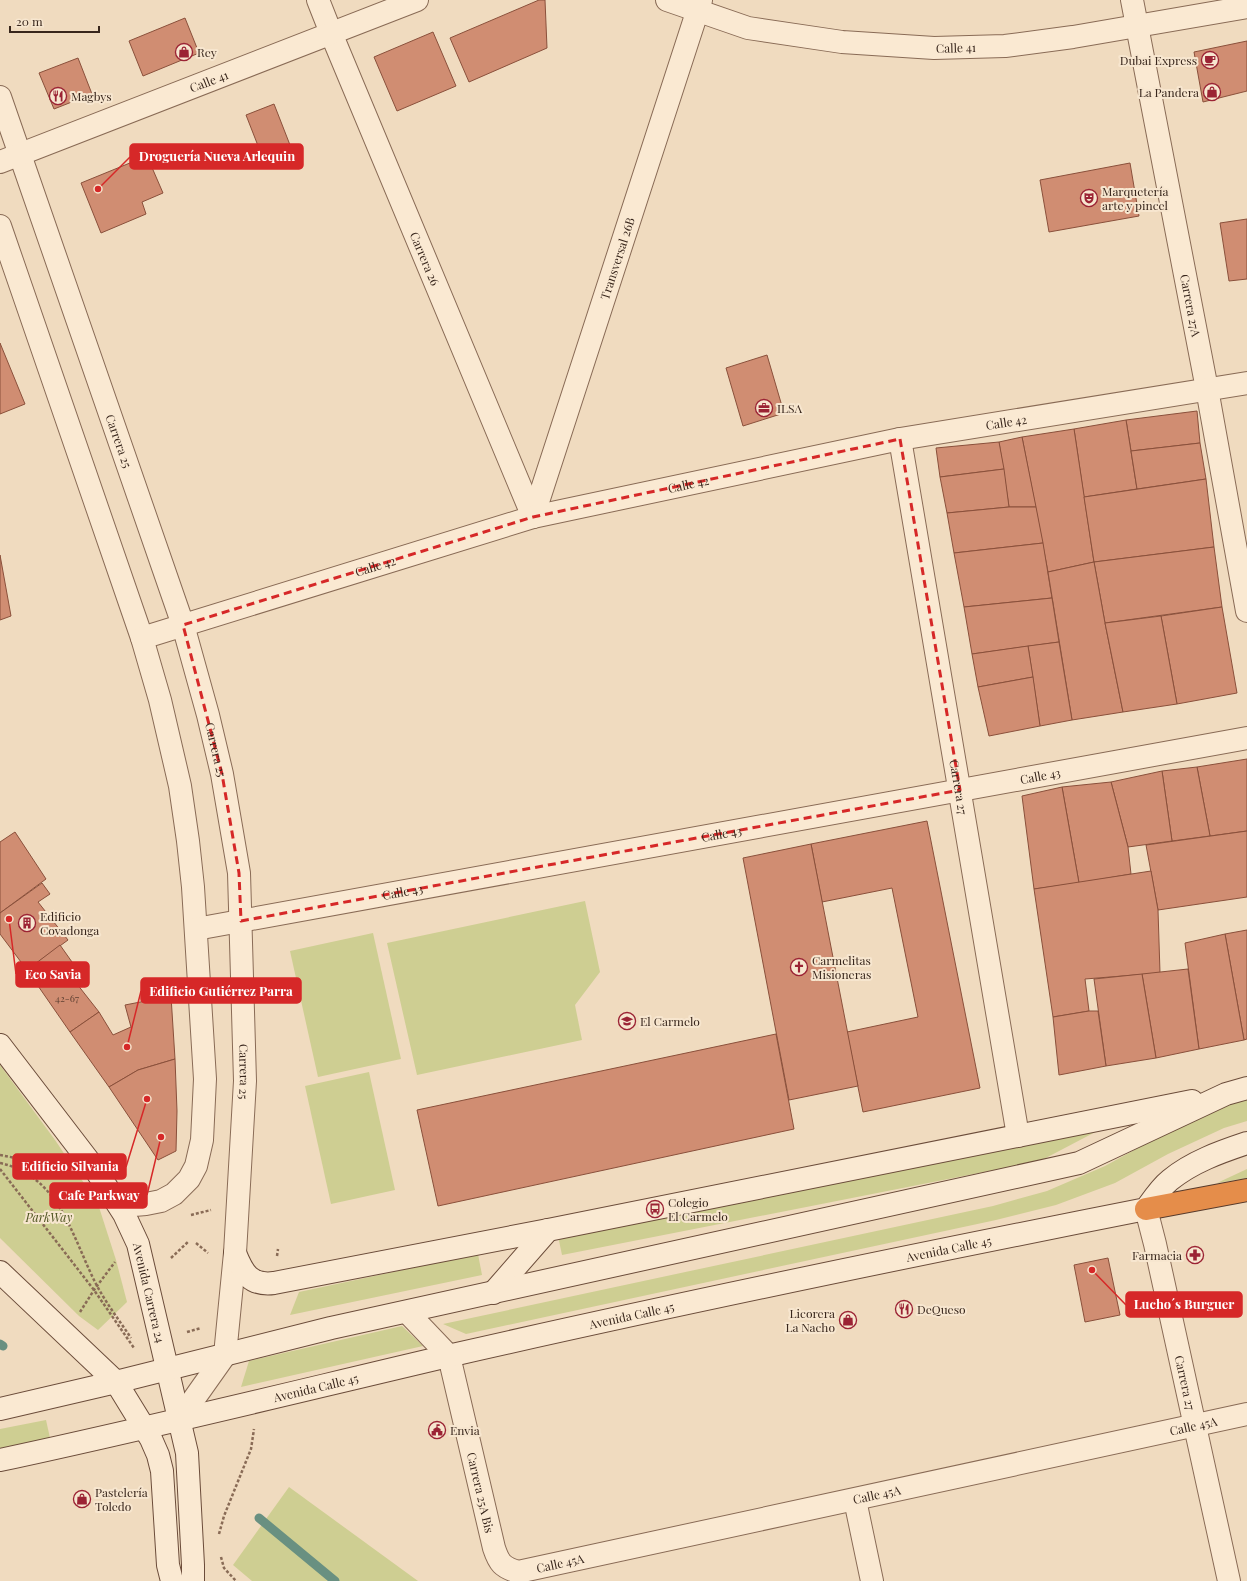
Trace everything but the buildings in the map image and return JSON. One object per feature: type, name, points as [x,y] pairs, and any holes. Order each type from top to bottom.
[{"type":"highway","points":[[1146,1209],[1247,1190]]},
{"type":"street","name":"Carrera 26","points":[[318,0],[533,517]]},
{"type":"street","name":"Calle 41","points":[[0,162],[417,0]]},
{"type":"street","name":"Calle 41","points":[[667,0],[699,5],[748,28],[842,42],[934,48],[1005,46],[1073,37],[1247,7]]},
{"type":"street","name":"Carrera 27A","points":[[1132,0],[1207,389],[1247,611]]},
{"type":"street","name":"Transversal 26B","points":[[533,517],[699,5]]},
{"type":"street","name":"Carrera 25","points":[[0,97],[183,625],[208,715],[222,774],[239,873],[245,1081],[235,1253],[226,1355]]},
{"type":"street","points":[[0,226],[142,638],[160,700],[180,786],[188,841],[196,929],[205,1079],[202,1140],[196,1166],[183,1186],[174,1194],[162,1201],[146,1204],[134,1205],[116,1201]]},
{"type":"street","name":"Calle 42","points":[[142,638],[533,517],[900,439],[1247,383]]},
{"type":"street","name":"Carrera 27","points":[[900,439],[1018,1136]]},
{"type":"street","name":"Calle 43","points":[[196,929],[1247,738]]},
{"type":"street","name":"Avenida Carrera 24","points":[[0,1045],[88,1160],[124,1214],[138,1244],[187,1453],[193,1581]]},
{"type":"street","points":[[235,1253],[241,1268],[247,1276],[259,1283],[268,1283],[548,1230],[1226,1094],[1247,1088]]},
{"type":"street","points":[[0,1409],[168,1370],[331,1328],[1079,1163],[1226,1094]]},
{"type":"street","points":[[1146,1209],[1156,1194],[1170,1180],[1191,1165],[1247,1143]]},
{"type":"street","name":"Carrera 27","points":[[1146,1209],[1229,1581]]},
{"type":"street","name":"Avenida Calle 45","points":[[0,1460],[179,1420],[449,1356],[834,1271],[1146,1209]]},
{"type":"street","points":[[493,1293],[548,1230]]},
{"type":"street","points":[[0,1272],[116,1382],[144,1428],[158,1455],[162,1471],[168,1565],[172,1581]]},
{"type":"street","points":[[407,1312],[449,1356]]},
{"type":"street","points":[[179,1420],[226,1355]]},
{"type":"street","name":"Carrera 25A Bis","points":[[449,1356],[494,1548],[498,1560],[506,1568]]},
{"type":"street","name":"Calle 45A","points":[[506,1568],[518,1572],[531,1570],[1247,1414]]},
{"type":"street","points":[[855,1500],[872,1581]]},
{"type":"path","points":[[0,1155],[74,1169],[88,1160]]},
{"type":"path","points":[[0,1163],[23,1172],[42,1186],[60,1206],[97,1285],[135,1347],[94,1290],[0,1169]]},
{"type":"path","points":[[171,1258],[189,1241]]},
{"type":"path","points":[[94,1290],[116,1260]]},
{"type":"path","points":[[219,1542],[224,1516],[252,1449]]},
{"type":"path","points":[[220,1555],[224,1568],[236,1581]]},
{"type":"highlighted area","points":[[900,439],[960,790],[241,921],[239,873],[222,774],[183,625],[533,517]]},
{"type":"green space","points":[[585,901],[600,972],[575,1005],[582,1040],[417,1075],[387,943]]},
{"type":"green space","points":[[373,933],[401,1059],[318,1077],[290,951]]},
{"type":"green space","name":"ParkWay","points":[[0,1065],[55,1140],[98,1204],[116,1260],[127,1302],[98,1330],[79,1316],[0,1238]]},
{"type":"green space","points":[[369,1072],[395,1190],[331,1204],[305,1086]]},
{"type":"green space","points":[[1247,1097],[1247,1121],[1224,1128],[1168,1154],[1115,1183],[1056,1205],[996,1220],[466,1334],[443,1324],[993,1206],[1047,1191],[1105,1166],[1158,1137],[1225,1105]]},
{"type":"green space","points":[[1103,1128],[1040,1161],[562,1255],[558,1236]]},
{"type":"green space","points":[[1247,1169],[1247,1178],[1217,1183]]},
{"type":"green space","points":[[478,1254],[482,1275],[290,1315],[299,1292]]},
{"type":"green space","points":[[402,1326],[423,1346],[241,1387],[249,1361]]},
{"type":"green space","points":[[46,1420],[50,1438],[0,1448],[0,1429]]},
{"type":"green space","points":[[289,1487],[418,1581],[252,1581],[233,1565]]},
{"type":"waterway","points":[[259,1518],[335,1581]]},
{"type":"place","name":"Rey","points":[[184,52]]},
{"type":"place","name":"Dubai Express","points":[[1210,60]]},
{"type":"place","name":"La Pandera","points":[[1212,92]]},
{"type":"place","name":"Magbys","points":[[58,96]]},
{"type":"place","name":"Droguería Nueva Arlequin","points":[[98,189]]},
{"type":"place","name":"Marquetería arte y pincel","points":[[1089,198]]},
{"type":"place","name":"ILSA","points":[[764,408]]},
{"type":"place","name":"Eco Savia","points":[[9,919]]},
{"type":"place","name":"Edificio Covadonga","points":[[27,923]]},
{"type":"place","name":"Carmelitas Misioneras","points":[[799,967]]},
{"type":"place","name":"El Carmelo","points":[[627,1021]]},
{"type":"place","name":"Edificio Gutiérrez Parra","points":[[127,1047]]},
{"type":"place","name":"Edificio Silvania","points":[[147,1099]]},
{"type":"place","name":"Cafe Parkway","points":[[161,1137]]},
{"type":"place","name":"Colegio El Carmelo","points":[[655,1209]]},
{"type":"place","name":"Farmacia","points":[[1195,1255]]},
{"type":"place","name":"Lucho´s Burguer","points":[[1092,1270]]},
{"type":"place","name":"DeQueso","points":[[904,1309]]},
{"type":"place","name":"Licorera La Nacho","points":[[848,1320]]},
{"type":"place","name":"Envia","points":[[437,1430]]},
{"type":"place","name":"Pastelería Toledo","points":[[82,1499]]}]
